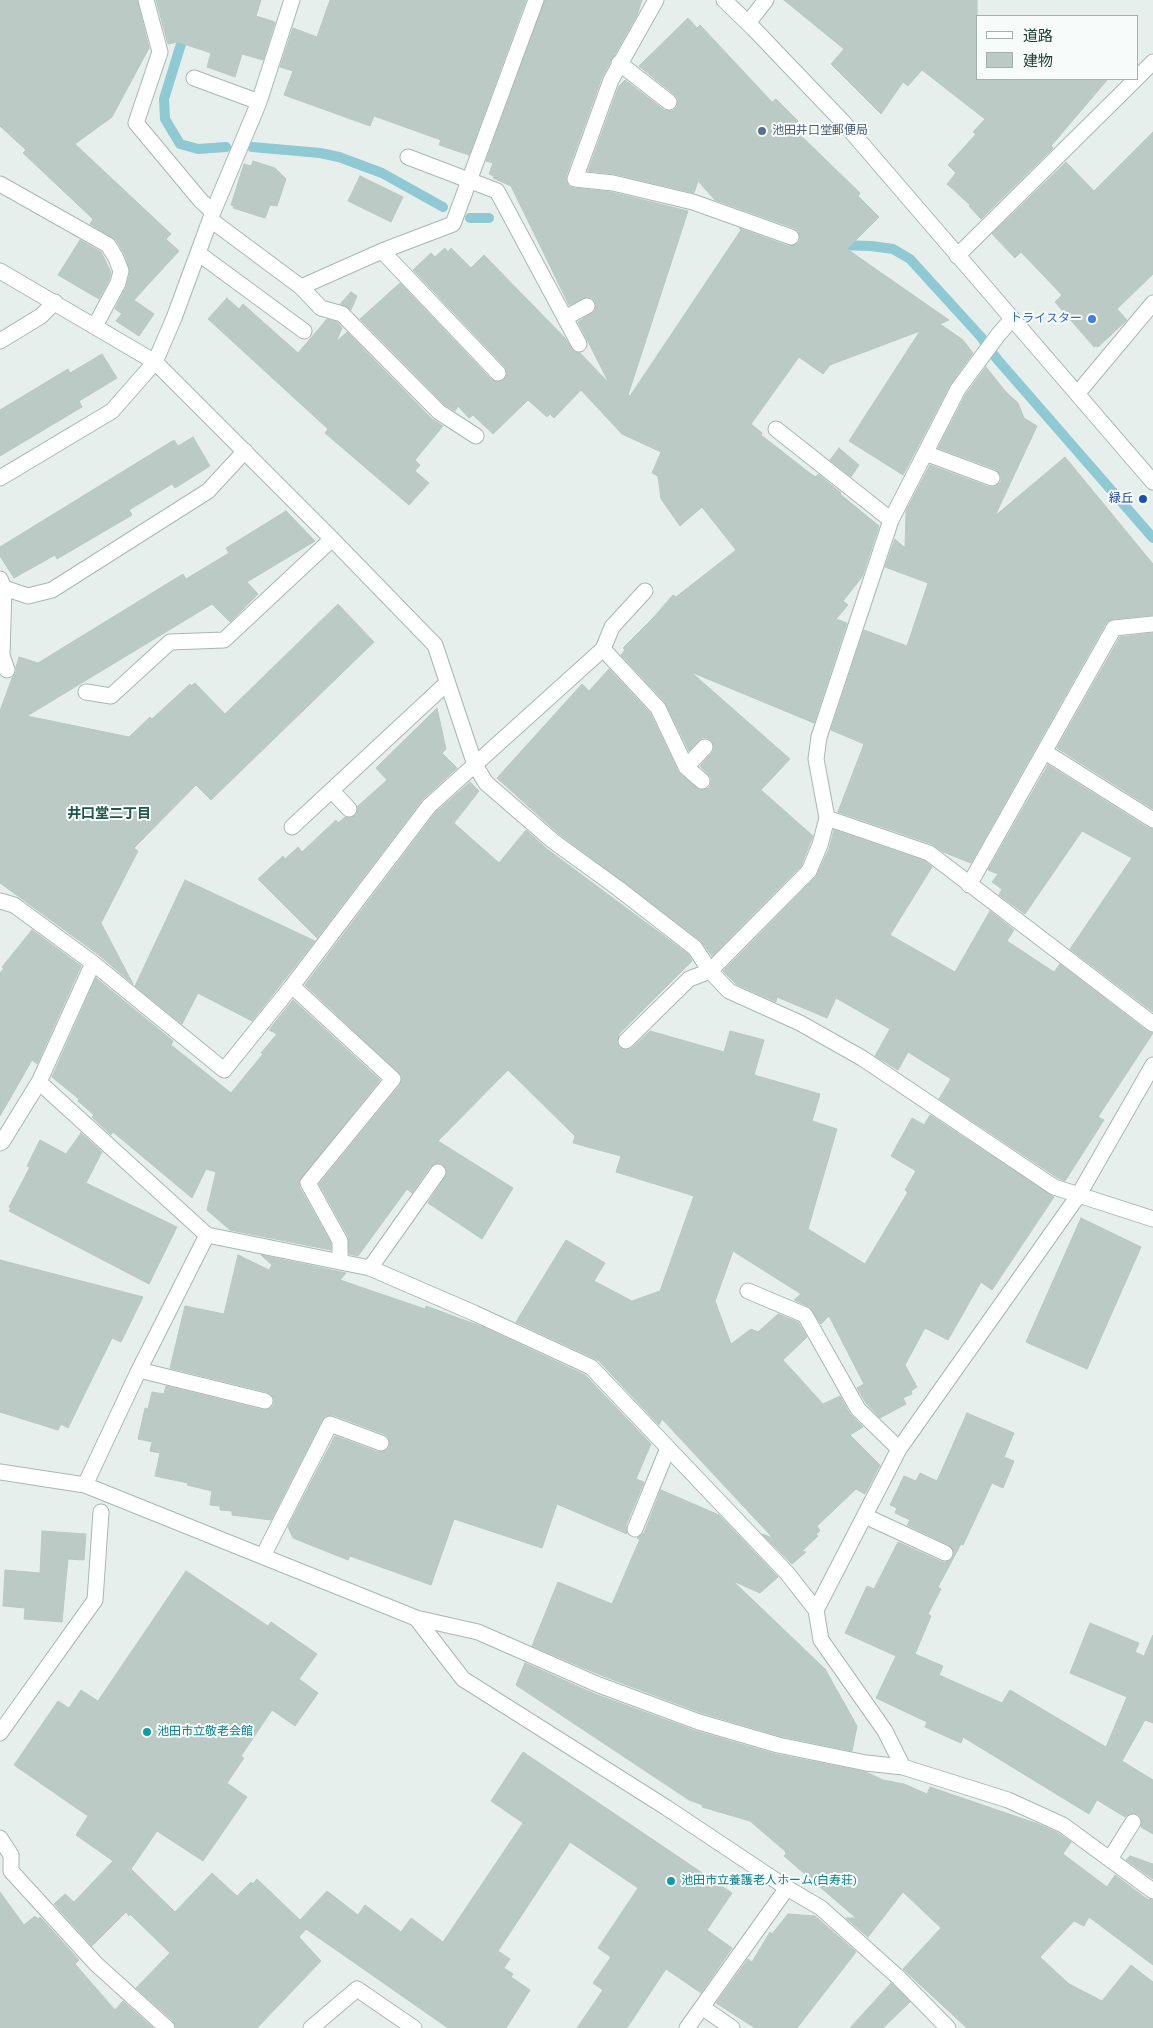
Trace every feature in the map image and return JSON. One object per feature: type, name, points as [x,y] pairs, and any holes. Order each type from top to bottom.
[{"type":"street","points":[[146,0],[160,52],[136,123],[212,216],[302,287],[321,308],[342,314],[439,412],[476,436]]},
{"type":"street","points":[[0,478],[112,411],[155,362],[259,102],[292,0]]},
{"type":"street","points":[[302,287],[382,251],[453,224],[536,0]]},
{"type":"street","points":[[656,0],[611,80],[576,180],[613,182],[693,202],[791,237]]},
{"type":"street","points":[[724,0],[748,22],[843,122],[1153,482]]},
{"type":"street","points":[[748,22],[766,0]]},
{"type":"street","points":[[1138,78],[1153,62]]},
{"type":"street","points":[[619,63],[669,102]]},
{"type":"street","points":[[194,78],[259,102]]},
{"type":"street","points":[[957,256],[1136,80]]},
{"type":"street","points":[[408,157],[496,191],[579,344]]},
{"type":"street","points":[[0,184],[108,245],[121,270],[115,290],[95,326]]},
{"type":"street","points":[[382,251],[498,372]]},
{"type":"street","points":[[198,253],[304,331]]},
{"type":"street","points":[[0,271],[155,362],[435,645],[475,765],[486,783],[553,841],[695,948],[710,970],[729,991],[800,1022],[862,1058],[1054,1187],[1153,1219]]},
{"type":"street","points":[[0,341],[42,316],[55,302]]},
{"type":"street","points":[[1076,394],[1153,303]]},
{"type":"street","points":[[565,318],[587,306]]},
{"type":"street","points":[[626,1041],[688,979],[710,970],[809,871],[820,845],[827,818],[816,759],[819,736],[891,520],[958,389],[998,335],[1012,320]]},
{"type":"street","points":[[776,429],[891,520]]},
{"type":"street","points":[[7,670],[2,655],[2,583],[28,596],[52,590],[208,490],[245,451]]},
{"type":"street","points":[[925,453],[992,478]]},
{"type":"street","points":[[86,692],[111,696],[170,642],[224,640],[332,539]]},
{"type":"street","points":[[0,901],[14,905],[93,963],[224,1070],[292,986],[429,806],[603,649],[612,627],[645,592]]},
{"type":"street","points":[[969,885],[1114,628],[1153,624]]},
{"type":"street","points":[[603,649],[658,708],[686,767],[702,781]]},
{"type":"street","points":[[292,827],[448,683]]},
{"type":"street","points":[[686,767],[705,747]]},
{"type":"street","points":[[1045,752],[1153,820]]},
{"type":"street","points":[[332,791],[349,809]]},
{"type":"street","points":[[827,818],[929,853],[1153,1024]]},
{"type":"street","points":[[0,1143],[39,1082],[93,963]]},
{"type":"street","points":[[292,986],[393,1079],[308,1183],[340,1241],[340,1261]]},
{"type":"street","points":[[816,1610],[899,1449],[1078,1196],[1153,1065]]},
{"type":"street","points":[[39,1082],[207,1235],[370,1268],[474,1313],[591,1368],[786,1573],[816,1610],[821,1640],[885,1731],[903,1767]]},
{"type":"street","points":[[370,1268],[438,1172]]},
{"type":"street","points":[[85,1484],[139,1370],[207,1235]]},
{"type":"street","points":[[748,1291],[805,1315],[858,1410],[899,1449]]},
{"type":"street","points":[[139,1370],[265,1401]]},
{"type":"street","points":[[263,1556],[330,1424],[380,1443]]},
{"type":"street","points":[[635,1529],[668,1448]]},
{"type":"street","points":[[0,1472],[85,1484],[416,1618],[478,1632],[598,1685],[699,1722],[778,1745],[866,1763],[903,1767],[1016,1804],[1063,1825],[1153,1891]]},
{"type":"street","points":[[0,1733],[95,1600],[101,1512]]},
{"type":"street","points":[[865,1516],[945,1553]]},
{"type":"street","points":[[416,1618],[463,1679],[821,1908],[899,1978],[948,2028]]},
{"type":"street","points":[[1110,1859],[1133,1822]]},
{"type":"street","points":[[0,1838],[11,1855],[11,1871],[96,1964],[167,2028]]},
{"type":"street","points":[[687,2028],[787,1888]]},
{"type":"street","points":[[311,2028],[357,1989],[414,2028]]},
{"type":"street","points":[[702,2007],[732,2028]]},
{"type":"building","points":[[0,0],[137,0],[149,48],[112,117],[75,144],[171,234],[166,239],[179,251],[134,300],[154,314],[139,336],[116,321],[126,308],[121,313],[115,309],[126,287],[130,273],[125,255],[116,240],[90,224],[93,219],[23,153],[26,150],[0,126]]},
{"type":"building","points":[[156,0],[261,0],[256,16],[275,22],[263,60],[242,54],[235,77],[207,67],[211,53],[178,42],[168,44]]},
{"type":"building","points":[[330,0],[526,0],[469,155],[439,145],[441,140],[374,116],[370,126],[284,95],[293,71],[280,67],[293,28],[317,37]]},
{"type":"building","points":[[545,0],[642,0],[637,15],[602,77],[566,176],[569,186],[611,192],[688,211],[628,395],[630,396],[741,230],[739,228],[788,246],[797,244],[800,240],[798,231],[794,228],[715,200],[698,181],[694,193],[615,174],[588,171],[619,86],[625,80],[664,110],[672,111],[677,107],[678,99],[675,95],[639,66],[688,18],[697,28],[700,25],[772,102],[776,99],[798,121],[792,127],[860,193],[858,196],[879,217],[847,249],[949,320],[940,324],[963,340],[973,353],[950,385],[903,475],[849,441],[920,331],[830,365],[823,374],[799,357],[751,424],[762,433],[761,435],[811,474],[816,477],[818,474],[879,526],[862,577],[843,601],[848,605],[836,619],[847,623],[814,723],[691,672],[790,759],[761,790],[813,836],[801,866],[712,956],[701,941],[559,834],[497,778],[582,684],[589,691],[609,669],[650,713],[679,773],[700,790],[709,788],[711,778],[700,766],[714,750],[712,741],[708,738],[702,738],[689,751],[665,702],[621,655],[625,650],[623,648],[673,595],[676,597],[736,550],[702,507],[680,526],[661,499],[658,476],[652,473],[661,452],[622,434],[581,390],[554,418],[550,414],[547,417],[528,400],[493,434],[473,415],[469,418],[458,406],[455,411],[445,405],[360,319],[400,283],[491,379],[501,382],[507,375],[505,367],[413,270],[431,253],[435,257],[445,248],[448,252],[451,248],[471,268],[484,255],[565,338],[574,352],[580,353],[609,383],[578,322],[595,311],[595,302],[592,298],[587,297],[569,305],[511,186],[493,178],[494,176],[489,174],[493,163],[486,161]]},
{"type":"building","points":[[784,0],[977,0],[976,80],[1107,80],[1051,146],[1053,148],[981,219],[970,205],[947,184],[956,173],[948,165],[976,134],[973,132],[985,119],[922,70],[908,86],[903,82],[881,114],[831,64],[844,49]]},
{"type":"building","points":[[1153,132],[1153,274],[1117,309],[1127,320],[1098,347],[1094,347],[1055,302],[1062,295],[1021,252],[1015,258],[992,234],[1066,162],[1094,191]]},
{"type":"building","points":[[253,161],[275,168],[286,179],[277,206],[270,205],[265,218],[233,208],[234,206],[231,205],[244,164],[251,166]]},
{"type":"building","points":[[360,176],[403,197],[391,222],[348,201]]},
{"type":"building","points":[[80,240],[101,252],[111,272],[99,299],[58,275]]},
{"type":"building","points":[[351,292],[357,296],[351,310],[340,304]]},
{"type":"building","points":[[227,298],[239,309],[243,304],[298,353],[327,319],[337,322],[342,328],[336,342],[347,332],[432,419],[443,426],[415,460],[420,465],[415,471],[429,483],[409,505],[325,433],[328,429],[208,319]]},
{"type":"building","points":[[102,354],[117,378],[79,401],[82,407],[0,456],[0,410],[68,369],[70,373]]},
{"type":"building","points":[[986,367],[1006,392],[1018,403],[1024,418],[1037,426],[995,516],[1065,457],[1153,564],[1153,615],[1113,619],[1106,623],[971,863],[943,852],[932,844],[838,812],[864,744],[831,730],[864,630],[907,646],[928,583],[885,567],[895,539],[905,548],[906,511],[930,465],[989,487],[994,487],[1001,482],[1001,476],[995,469],[938,448],[966,394]]},
{"type":"building","points":[[193,437],[210,466],[175,488],[172,484],[129,510],[132,515],[57,559],[55,555],[14,578],[0,556],[0,547],[174,440],[178,446]]},
{"type":"building","points":[[839,448],[859,465],[851,477],[830,460]]},
{"type":"building","points":[[286,511],[315,541],[247,582],[258,594],[230,622],[212,604],[27,716],[129,737],[190,684],[191,686],[195,683],[225,714],[338,604],[374,642],[211,800],[196,785],[134,848],[138,851],[101,923],[133,984],[99,955],[0,883],[0,711],[16,672],[19,657],[38,663],[183,574],[186,579],[229,553],[226,548]]},
{"type":"building","points":[[1153,633],[1153,809],[1057,748],[1120,637]]},
{"type":"building","points":[[437,708],[446,749],[442,753],[457,768],[422,800],[317,938],[258,879],[283,856],[285,859],[298,847],[302,852],[336,820],[338,823],[345,817],[351,818],[356,815],[358,806],[387,780],[376,768]]},
{"type":"building","points":[[1048,765],[1148,828],[1153,829],[1153,1012],[1070,949],[1132,858],[1082,831],[1025,914],[999,895],[1002,889],[992,882],[998,874],[988,870]]},
{"type":"building","points":[[470,782],[479,791],[454,823],[499,863],[526,830],[547,849],[688,954],[692,961],[619,1034],[617,1043],[620,1048],[628,1050],[632,1048],[650,1031],[724,1052],[730,1031],[764,1040],[754,1075],[820,1094],[812,1121],[837,1129],[808,1229],[865,1264],[908,1192],[905,1190],[916,1171],[891,1156],[912,1118],[924,1125],[930,1115],[1054,1197],[992,1290],[981,1282],[948,1340],[925,1328],[905,1365],[917,1387],[911,1391],[912,1394],[903,1398],[906,1404],[880,1418],[866,1403],[857,1388],[864,1384],[829,1316],[821,1324],[809,1307],[794,1300],[801,1294],[733,1251],[715,1301],[731,1344],[751,1329],[758,1332],[778,1314],[798,1322],[807,1337],[783,1360],[823,1404],[840,1396],[850,1414],[863,1427],[850,1435],[880,1465],[865,1494],[856,1489],[817,1526],[820,1531],[816,1534],[818,1536],[802,1551],[806,1552],[792,1564],[762,1534],[773,1538],[662,1419],[659,1425],[598,1360],[516,1322],[566,1240],[605,1263],[594,1281],[632,1301],[660,1291],[694,1196],[616,1172],[621,1156],[573,1143],[575,1136],[508,1070],[438,1141],[513,1188],[482,1239],[428,1203],[447,1173],[446,1168],[439,1163],[430,1167],[412,1193],[407,1189],[358,1256],[349,1254],[348,1236],[319,1184],[400,1085],[402,1076],[305,985],[436,812]]},
{"type":"building","points":[[834,830],[925,861],[932,867],[890,935],[955,972],[990,911],[1014,930],[1007,941],[1054,972],[1060,964],[1147,1031],[1153,1033],[1098,1117],[1104,1120],[1065,1181],[939,1099],[951,1079],[908,1052],[898,1070],[875,1056],[890,1029],[836,998],[827,1018],[777,997],[776,1002],[736,984],[723,971],[816,877],[829,849]]},
{"type":"building","points":[[185,880],[315,941],[252,1021],[198,993],[182,1024],[135,986]]},
{"type":"building","points":[[32,930],[81,966],[37,1064],[32,1060],[0,1116],[0,973],[4,968],[2,967]]},
{"type":"building","points":[[96,978],[173,1041],[171,1045],[231,1093],[277,1034],[269,1030],[293,1000],[380,1080],[299,1182],[300,1188],[331,1243],[331,1250],[230,1230],[207,1210],[216,1172],[206,1169],[192,1198],[113,1132],[111,1135],[92,1117],[94,1115],[78,1101],[79,1099],[52,1077]]},
{"type":"building","points":[[81,1133],[102,1152],[86,1183],[177,1227],[149,1284],[9,1211],[11,1208],[9,1207],[30,1167],[27,1166],[40,1140],[66,1154]]},
{"type":"building","points":[[1081,1218],[1141,1247],[1087,1369],[1026,1342]]},
{"type":"building","points":[[238,1255],[269,1270],[272,1265],[261,1255],[346,1273],[340,1280],[425,1309],[426,1306],[483,1327],[585,1375],[651,1444],[636,1479],[644,1482],[626,1525],[627,1534],[557,1504],[542,1548],[454,1519],[431,1585],[350,1556],[348,1560],[293,1538],[288,1527],[335,1436],[378,1452],[387,1450],[390,1446],[388,1437],[384,1434],[333,1415],[325,1416],[322,1420],[271,1520],[232,1515],[232,1511],[220,1510],[220,1506],[210,1505],[212,1491],[187,1485],[188,1483],[155,1476],[160,1453],[150,1451],[152,1442],[138,1439],[145,1408],[148,1409],[152,1392],[164,1394],[166,1386],[263,1410],[271,1408],[274,1404],[274,1398],[267,1392],[170,1368],[185,1306],[224,1314]]},
{"type":"building","points":[[0,1260],[143,1297],[121,1342],[112,1338],[68,1428],[61,1424],[58,1430],[0,1412]]},
{"type":"building","points":[[967,1413],[1014,1433],[1004,1457],[1014,1461],[1003,1488],[992,1483],[963,1545],[961,1544],[938,1587],[941,1589],[928,1614],[931,1616],[915,1654],[943,1666],[939,1675],[1002,1703],[1010,1690],[1106,1747],[1127,1697],[1070,1673],[1090,1623],[1139,1643],[1135,1652],[1144,1656],[1153,1635],[1153,1723],[1145,1720],[1122,1761],[1153,1780],[1153,1834],[1141,1827],[1141,1818],[1138,1814],[1129,1814],[1125,1817],[1097,1800],[1089,1814],[963,1737],[961,1743],[925,1727],[927,1722],[876,1698],[896,1656],[845,1633],[867,1586],[874,1589],[898,1542],[942,1562],[946,1562],[953,1557],[954,1552],[949,1545],[907,1525],[910,1520],[895,1513],[897,1508],[890,1505],[904,1476],[916,1481],[920,1473],[937,1481]]},
{"type":"building","points":[[661,1490],[719,1515],[778,1577],[760,1593],[733,1581],[825,1669],[857,1726],[852,1751],[780,1736],[702,1713],[603,1676],[532,1646],[558,1582],[612,1604],[640,1539],[637,1538],[644,1533]]},
{"type":"building","points":[[42,1531],[86,1534],[84,1560],[68,1559],[62,1622],[24,1619],[25,1608],[3,1606],[5,1570],[40,1573]]},
{"type":"building","points":[[186,1571],[268,1626],[271,1622],[317,1654],[299,1679],[318,1693],[295,1726],[272,1710],[241,1756],[244,1758],[227,1783],[247,1797],[203,1861],[157,1831],[131,1869],[175,1912],[212,1873],[237,1896],[251,1882],[253,1884],[257,1879],[300,1920],[327,1891],[358,1915],[365,1905],[401,1932],[411,1918],[443,1942],[523,1823],[491,1801],[523,1752],[732,1893],[707,1930],[732,1948],[701,1993],[666,1969],[627,2028],[577,2028],[603,1990],[593,1983],[611,1957],[598,1948],[638,1888],[570,1842],[498,1951],[510,1959],[504,1968],[513,1974],[511,1977],[530,1990],[506,2028],[448,2028],[306,1929],[299,1937],[321,1961],[257,2028],[176,2028],[173,2021],[136,1988],[170,1953],[126,1912],[92,1946],[54,1904],[65,1894],[74,1902],[113,1861],[76,1835],[88,1816],[14,1765],[58,1701],[69,1708],[81,1690],[98,1701]]},
{"type":"building","points":[[525,1663],[595,1694],[696,1731],[775,1754],[866,1772],[883,1780],[904,1784],[927,1794],[930,1787],[1038,1824],[1058,1833],[1071,1842],[1063,1854],[1107,1887],[1115,1875],[1147,1899],[1153,1900],[1153,1965],[1089,1917],[1084,1926],[1074,1921],[1040,1957],[1069,1984],[1102,2001],[1131,1965],[1153,1982],[1153,2028],[967,2028],[903,1969],[941,1928],[903,1892],[868,1937],[846,1918],[856,1918],[784,1856],[786,1854],[785,1851],[750,1821],[702,1807],[703,1805],[689,1800],[516,1685]]},
{"type":"building","points":[[1130,1856],[1153,1864],[1153,1879],[1126,1860]]},
{"type":"building","points":[[0,1892],[24,1925],[35,1916],[38,1919],[40,1917],[79,1960],[75,1964],[115,2010],[123,2001],[153,2028],[0,2028]]},
{"type":"building","points":[[788,1914],[815,1916],[856,1952],[797,2028],[755,2028],[716,2003],[748,1959],[752,1962],[770,1932],[772,1934]]},
{"type":"building","points":[[891,1983],[910,2002],[883,2028],[850,2028]]},
{"type":"waterway","points":[[185,31],[164,99],[165,119],[180,144],[198,149],[226,147]]},
{"type":"waterway","points":[[252,147],[320,153],[339,157],[382,173],[443,207]]},
{"type":"waterway","points":[[470,218],[489,218]]},
{"type":"waterway","points":[[837,245],[893,249],[910,259],[981,337],[997,359],[1153,538]]},
{"type":"place","name":"池田井口堂郵便局","points":[[762,131]]},
{"type":"place","name":"トライスター","points":[[1092,319]]},
{"type":"place","name":"緑丘","points":[[1143,499]]},
{"type":"place","name":"池田市立敬老会館","points":[[147,1732]]},
{"type":"place","name":"池田市立養護老人ホーム(白寿荘)","points":[[671,1881]]},
{"type":"district","name":"井口堂二丁目","points":[[109,814]]}]
